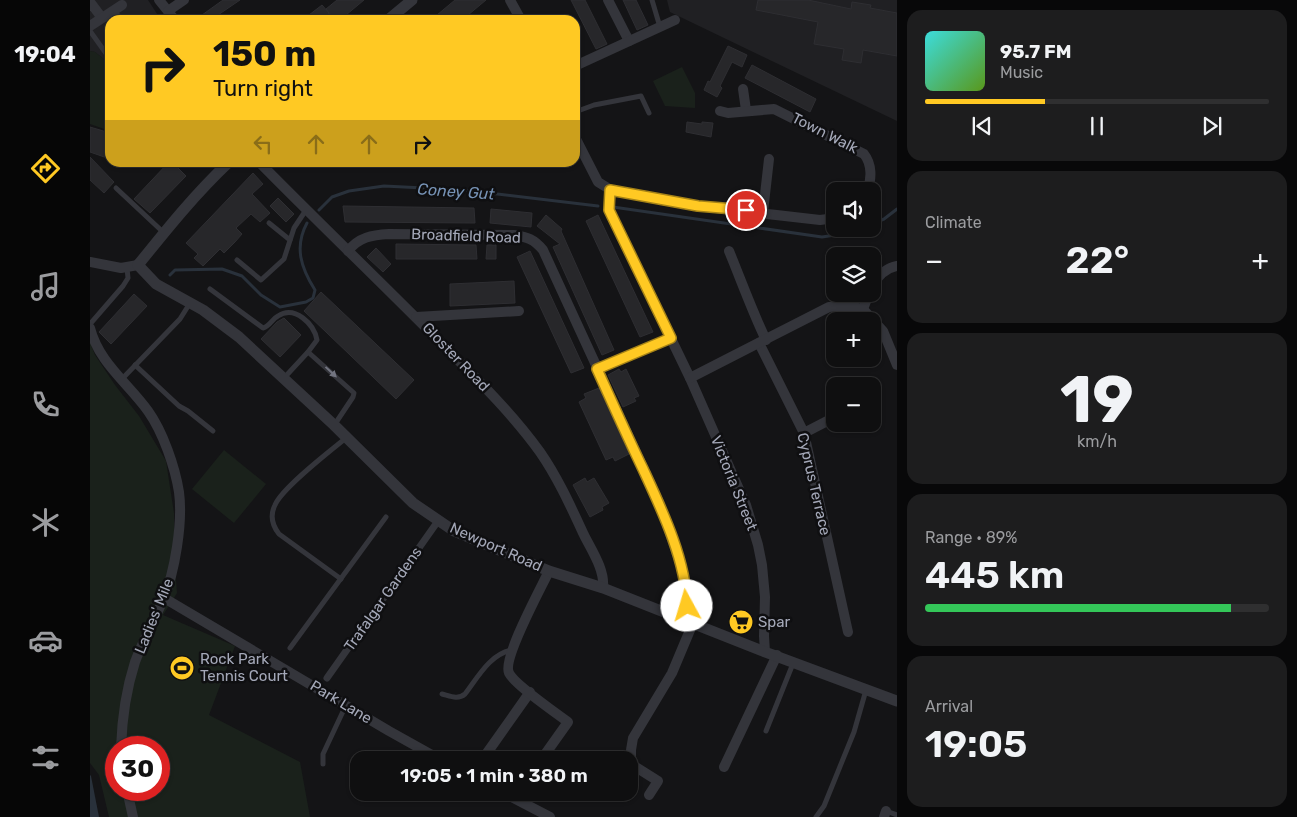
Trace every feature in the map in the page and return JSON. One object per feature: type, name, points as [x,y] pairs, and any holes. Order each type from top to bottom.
[{"type":"street","points":[[159,0],[171,15]]},
{"type":"street","points":[[168,11],[184,0]]},
{"type":"street","points":[[394,15],[412,0]]},
{"type":"street","points":[[510,0],[518,15]]},
{"type":"street","points":[[608,0],[629,42]]},
{"type":"street","points":[[90,2],[102,18]]},
{"type":"street","points":[[106,15],[117,7]]},
{"type":"street","points":[[90,26],[105,16]]},
{"type":"street","points":[[580,64],[675,20]]},
{"type":"street","points":[[743,89],[746,110]]},
{"type":"street","name":"Town Walk","points":[[720,111],[728,113],[774,109],[864,154],[869,160],[868,182]]},
{"type":"street","points":[[580,147],[598,182],[610,190],[698,206],[826,219]]},
{"type":"street","points":[[762,212],[769,158]]},
{"type":"street","points":[[90,262],[113,268],[132,266],[205,185],[224,167]]},
{"type":"street","name":"Gloster Road","points":[[264,167],[416,317],[499,401],[523,429],[540,453],[568,501],[595,558],[604,581],[603,588]]},
{"type":"street","name":"Victoria Street","points":[[610,190],[609,210],[690,378],[746,505],[758,545],[765,597],[764,636],[766,652]]},
{"type":"street","name":"Broadfield Road","points":[[348,251],[361,239],[388,234],[514,236],[532,239],[542,250],[659,502],[680,560],[687,594],[688,621],[672,673],[633,738],[631,764],[658,781],[649,795]]},
{"type":"street","name":"Cyprus Terrace","points":[[729,251],[762,342],[804,433],[848,632]]},
{"type":"street","name":"Newport Road","points":[[132,266],[156,284],[191,303],[239,337],[334,425],[413,503],[454,531],[549,571],[603,588],[897,701]]},
{"type":"street","points":[[881,273],[897,266]]},
{"type":"street","points":[[863,309],[866,302]]},
{"type":"street","points":[[690,378],[829,307],[847,306],[863,309],[883,331],[897,365]]},
{"type":"street","points":[[416,317],[519,311]]},
{"type":"street","name":"Ladies' Mile","points":[[90,328],[93,339],[102,355],[120,380],[148,411],[160,431],[179,493],[176,555],[164,598],[145,638],[129,682],[122,736]]},
{"type":"street","points":[[597,369],[671,338]]},
{"type":"street","points":[[804,433],[826,422]]},
{"type":"street","name":"Trafalgar Gardens","points":[[327,678],[438,520]]},
{"type":"street","points":[[547,751],[568,722],[510,675],[507,667],[512,650],[549,571]]},
{"type":"street","name":"Park Lane","points":[[164,598],[425,751]]},
{"type":"street","points":[[724,767],[777,656]]},
{"type":"street","points":[[488,751],[530,692]]},
{"type":"street","points":[[130,801],[133,817]]},
{"type":"street","points":[[525,801],[550,817]]},
{"type":"lane","points":[[652,0],[660,27]]},
{"type":"lane","points":[[117,7],[120,15]]},
{"type":"lane","points":[[90,31],[105,52]]},
{"type":"lane","points":[[580,110],[594,105],[641,96],[649,113]]},
{"type":"lane","points":[[116,188],[164,232]]},
{"type":"lane","points":[[237,260],[261,280],[284,259],[294,228],[306,210]]},
{"type":"lane","points":[[268,223],[290,240]]},
{"type":"lane","points":[[90,324],[124,286],[132,266]]},
{"type":"lane","points":[[210,289],[263,328],[266,328],[278,315],[294,313],[303,317],[316,333],[317,340],[284,378]]},
{"type":"lane","points":[[120,380],[180,318],[191,303]]},
{"type":"lane","points":[[308,352],[354,393],[334,425]]},
{"type":"lane","points":[[135,365],[179,406],[212,431]]},
{"type":"lane","points":[[341,579],[279,534],[272,520],[275,503],[290,486],[346,438]]},
{"type":"lane","points":[[290,648],[386,517]]},
{"type":"lane","points":[[442,694],[461,698],[489,663],[502,652],[512,650]]},
{"type":"lane","points":[[766,731],[794,661]]},
{"type":"lane","points":[[816,817],[824,806],[854,732],[866,689]]},
{"type":"lane","points":[[323,764],[323,754],[346,705]]},
{"type":"lane","points":[[885,814],[897,815]]},
{"type":"shaded area","points":[[90,0],[148,0],[158,15],[105,15],[105,60],[95,52],[90,51]]},
{"type":"shaded area","points":[[667,0],[897,0],[897,121],[670,12]]},
{"type":"shaded area","points":[[90,51],[95,52],[105,60],[105,129],[90,124]]},
{"type":"shaded area","points":[[682,67],[695,93],[695,108],[665,106],[653,81]]},
{"type":"shaded area","points":[[90,342],[95,355],[139,416],[166,461],[174,513],[174,554],[177,593],[163,615],[235,646],[209,715],[300,762],[310,817],[109,817],[105,801],[170,801],[170,736],[105,736],[105,800],[99,775],[90,763]]},
{"type":"shaded area","points":[[224,450],[266,484],[234,523],[192,489]]},
{"type":"shaded area","points":[[91,776],[99,817],[90,817]]},
{"type":"building","points":[[223,0],[240,0],[218,15],[202,15]]},
{"type":"building","points":[[337,0],[364,0],[346,15],[331,15],[326,9]]},
{"type":"building","points":[[455,0],[486,0],[468,15],[437,15]]},
{"type":"building","points":[[571,0],[585,0],[607,44],[596,49]]},
{"type":"building","points":[[623,0],[636,0],[648,25],[637,30]]},
{"type":"building","points":[[758,0],[808,0],[851,9],[852,2],[871,5],[870,8],[897,13],[897,56],[863,50],[861,63],[842,60],[844,49],[814,44],[818,22],[756,10]]},
{"type":"building","points":[[322,5],[329,13],[327,15],[309,15]]},
{"type":"building","points":[[728,46],[747,55],[742,67],[732,62],[720,86],[722,88],[717,97],[704,90]]},
{"type":"building","points":[[752,65],[816,99],[810,112],[745,78]]},
{"type":"building","points":[[687,122],[713,123],[711,137],[686,132]]},
{"type":"building","points":[[90,127],[105,132],[105,157],[90,152]]},
{"type":"building","points":[[90,157],[114,182],[104,193],[90,180]]},
{"type":"building","points":[[164,167],[177,167],[186,176],[150,213],[134,199]]},
{"type":"building","points":[[253,173],[263,184],[252,194],[270,213],[260,222],[251,214],[236,228],[242,234],[235,242],[224,253],[220,249],[203,266],[194,258],[198,254],[186,243]]},
{"type":"building","points":[[278,198],[294,214],[286,222],[270,206]]},
{"type":"building","points":[[343,206],[474,208],[475,223],[345,222]]},
{"type":"building","points":[[491,209],[532,213],[531,227],[490,223]]},
{"type":"building","points":[[546,215],[562,229],[561,231],[614,350],[602,355],[553,247],[560,244],[537,226]]},
{"type":"building","points":[[598,215],[653,332],[640,337],[586,221]]},
{"type":"building","points":[[396,244],[476,245],[477,259],[396,259]]},
{"type":"building","points":[[487,245],[496,245],[496,259],[486,259]]},
{"type":"building","points":[[376,248],[391,264],[383,272],[367,257]]},
{"type":"building","points":[[530,251],[584,368],[571,373],[517,257]]},
{"type":"building","points":[[514,281],[515,303],[450,306],[450,284]]},
{"type":"building","points":[[321,292],[414,380],[396,399],[304,311]]},
{"type":"building","points":[[134,294],[147,306],[111,344],[99,332]]},
{"type":"building","points":[[284,318],[301,335],[280,357],[261,339],[277,322]]},
{"type":"building","points":[[619,369],[621,372],[626,369],[639,396],[634,398],[636,401],[623,407],[608,375]]},
{"type":"building","points":[[599,388],[629,454],[615,461],[613,457],[606,460],[579,402],[586,398],[584,394]]},
{"type":"building","points":[[585,478],[587,482],[594,478],[609,503],[602,507],[603,510],[590,517],[573,485]]},
{"type":"waterway","name":"Coney Gut","points":[[319,210],[332,197],[349,191],[384,186],[464,190],[598,206]]},
{"type":"waterway","name":"Coney Gut","points":[[613,207],[826,236]]},
{"type":"waterway","name":"Coney Gut","points":[[881,220],[897,209]]},
{"type":"waterway","name":"Coney Gut","points":[[170,275],[175,270],[222,269],[242,276],[261,295],[280,307],[306,302],[313,298],[315,290],[306,274],[300,249],[303,232],[307,223]]},
{"type":"place","name":"Spar","points":[[741,622]]},
{"type":"place","name":"Rock Park Tennis Court","points":[[182,668]]},
{"type":"route","points":[[687,606],[686,586],[680,560],[659,502],[597,369],[671,338],[609,210],[608,203],[610,190],[698,206],[746,210]]}]
